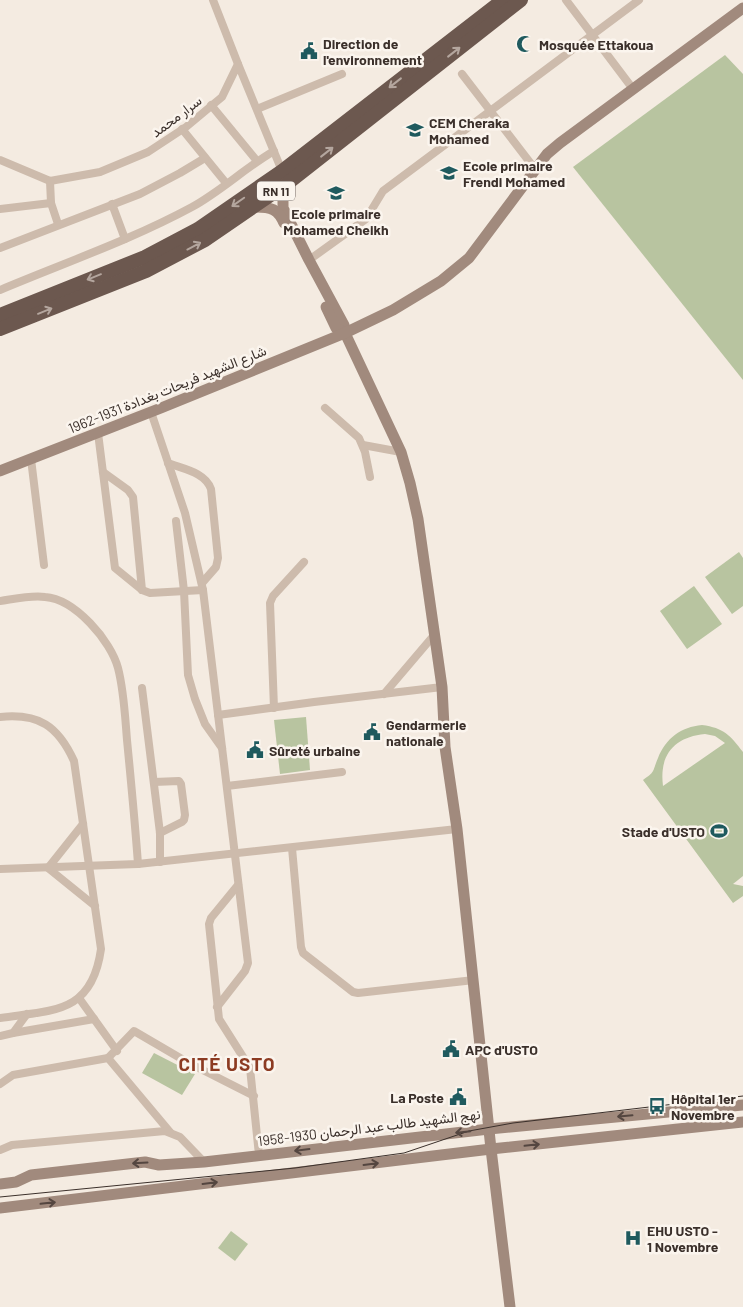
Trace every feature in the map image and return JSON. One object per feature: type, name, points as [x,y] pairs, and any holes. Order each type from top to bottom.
[{"type":"highway","name":"RN 11","points":[[0,329],[146,271],[205,240],[256,206],[285,177],[503,0]]},
{"type":"highway","name":"RN 11","points":[[0,315],[145,257],[173,243],[285,177],[520,0]]},
{"type":"main road","name":"شارع الشهيد فريحات بغدادة 1931-1962","points":[[0,471],[345,333],[394,310],[441,281],[458,268],[481,243],[547,154],[743,8]]},
{"type":"main road","points":[[285,177],[283,208],[336,328],[345,333],[401,452],[418,519],[442,687],[445,747],[457,829],[510,1307]]},
{"type":"main road","points":[[256,206],[269,207],[280,214],[306,262]]},
{"type":"main road","name":"نهج الشهيد طالب عبد الرحمان 1930-1958","points":[[0,1184],[16,1182],[31,1175],[145,1162],[158,1165],[204,1162],[489,1129],[743,1105]]},
{"type":"main road","points":[[0,1208],[491,1149],[743,1122]]},
{"type":"street","points":[[213,0],[285,177]]},
{"type":"street","points":[[566,0],[634,89]]},
{"type":"street","points":[[306,262],[366,219],[383,191],[640,0]]},
{"type":"street","name":"سرار محمد","points":[[50,181],[100,172],[148,152],[182,129],[222,97],[238,64]]},
{"type":"street","points":[[256,109],[342,74]]},
{"type":"street","points":[[462,74],[535,169]]},
{"type":"street","points":[[211,105],[257,161]]},
{"type":"street","points":[[182,129],[226,183]]},
{"type":"street","points":[[0,290],[156,225],[209,197],[257,161],[274,151]]},
{"type":"street","points":[[0,248],[149,190],[205,158]]},
{"type":"street","points":[[0,160],[50,181],[52,203],[58,224]]},
{"type":"street","points":[[0,209],[52,203]]},
{"type":"street","points":[[112,204],[125,238]]},
{"type":"street","points":[[325,408],[354,432],[362,445],[370,477]]},
{"type":"street","points":[[151,412],[191,534],[202,586],[248,963],[245,972],[217,1007]]},
{"type":"street","points":[[98,433],[113,565],[117,571],[142,590],[150,593],[184,591],[202,586],[216,567],[218,558],[211,488],[202,476],[168,463]]},
{"type":"street","points":[[362,445],[401,452]]},
{"type":"street","points":[[31,459],[44,565]]},
{"type":"street","points":[[102,472],[128,490],[132,497],[142,590]]},
{"type":"street","points":[[176,521],[184,591],[188,675],[205,724],[223,750]]},
{"type":"street","points":[[274,708],[270,603],[273,596],[304,562]]},
{"type":"street","points":[[0,601],[46,597],[61,602],[91,625],[110,648],[118,667],[123,696],[138,864]]},
{"type":"street","points":[[384,694],[435,634]]},
{"type":"street","points":[[218,716],[442,687]]},
{"type":"street","points":[[142,688],[160,833],[160,862]]},
{"type":"street","points":[[0,717],[19,716],[38,719],[54,730],[67,745],[74,761],[101,949],[99,962],[85,992],[72,1003],[61,1008],[0,1018]]},
{"type":"street","points":[[227,786],[342,772]]},
{"type":"street","points":[[154,782],[179,781],[185,815],[182,822],[160,833]]},
{"type":"street","points":[[48,868],[83,824]]},
{"type":"street","points":[[0,869],[138,864],[457,829]]},
{"type":"street","points":[[292,848],[301,947],[304,953],[353,992],[474,980]]},
{"type":"street","points":[[48,868],[95,906]]},
{"type":"street","points":[[238,885],[211,918],[209,924],[219,1019],[250,1068],[259,1155]]},
{"type":"street","points":[[79,998],[116,1051]]},
{"type":"street","points":[[13,1033],[27,1014]]},
{"type":"street","points":[[0,1036],[94,1019]]},
{"type":"street","points":[[0,1084],[12,1075],[108,1058],[134,1031],[187,1062],[254,1096]]},
{"type":"street","points":[[108,1058],[170,1132]]},
{"type":"street","points":[[0,1150],[12,1145],[159,1131],[170,1132],[180,1137],[204,1162]]},
{"type":"green space","points":[[725,55],[743,74],[743,380],[573,167]]},
{"type":"green space","points":[[739,552],[743,558],[743,606],[732,614],[705,577]]},
{"type":"green space","points":[[694,586],[722,624],[687,649],[660,611]]},
{"type":"green space","points":[[306,717],[310,770],[280,774],[274,720]]},
{"type":"green space","name":"Stade d'USTO","points":[[694,726],[710,726],[721,730],[743,752],[743,876],[733,884],[743,886],[743,896],[733,903],[643,780],[652,773],[661,751],[670,739],[681,731]],"holes":[[[705,734],[715,736],[725,743],[663,786],[662,775],[666,757],[677,744],[694,736]]]},
{"type":"green space","points":[[154,1053],[195,1074],[182,1095],[142,1073]]},
{"type":"green space","points":[[231,1231],[248,1244],[235,1261],[218,1248]]},
{"type":"tram line","points":[[0,1197],[295,1168],[404,1153],[469,1131],[513,1123],[743,1096]]},
{"type":"place","name":"Mosquée Ettakoua","points":[[525,44]]},
{"type":"place","name":"Direction de l'environnement","points":[[309,51]]},
{"type":"place","name":"CEM Cheraka Mohamed","points":[[415,130]]},
{"type":"place","name":"Ecole primaire Frendi Mohamed","points":[[449,173]]},
{"type":"place","name":"Ecole primaire Mohamed Cheikh","points":[[336,193]]},
{"type":"place","name":"Gendarmerie nationale","points":[[372,732]]},
{"type":"place","name":"Sûreté urbaine","points":[[255,750]]},
{"type":"place","name":"Stade d'USTO","points":[[719,831]]},
{"type":"place","name":"APC d'USTO","points":[[451,1049]]},
{"type":"place","name":"La Poste","points":[[458,1097]]},
{"type":"place","name":"Hôpital 1er Novembre","points":[[657,1106]]},
{"type":"place","name":"EHU USTO - 1 Novembre","points":[[633,1238]]},
{"type":"district","name":"CITÉ USTO","points":[[227,1063]]}]
